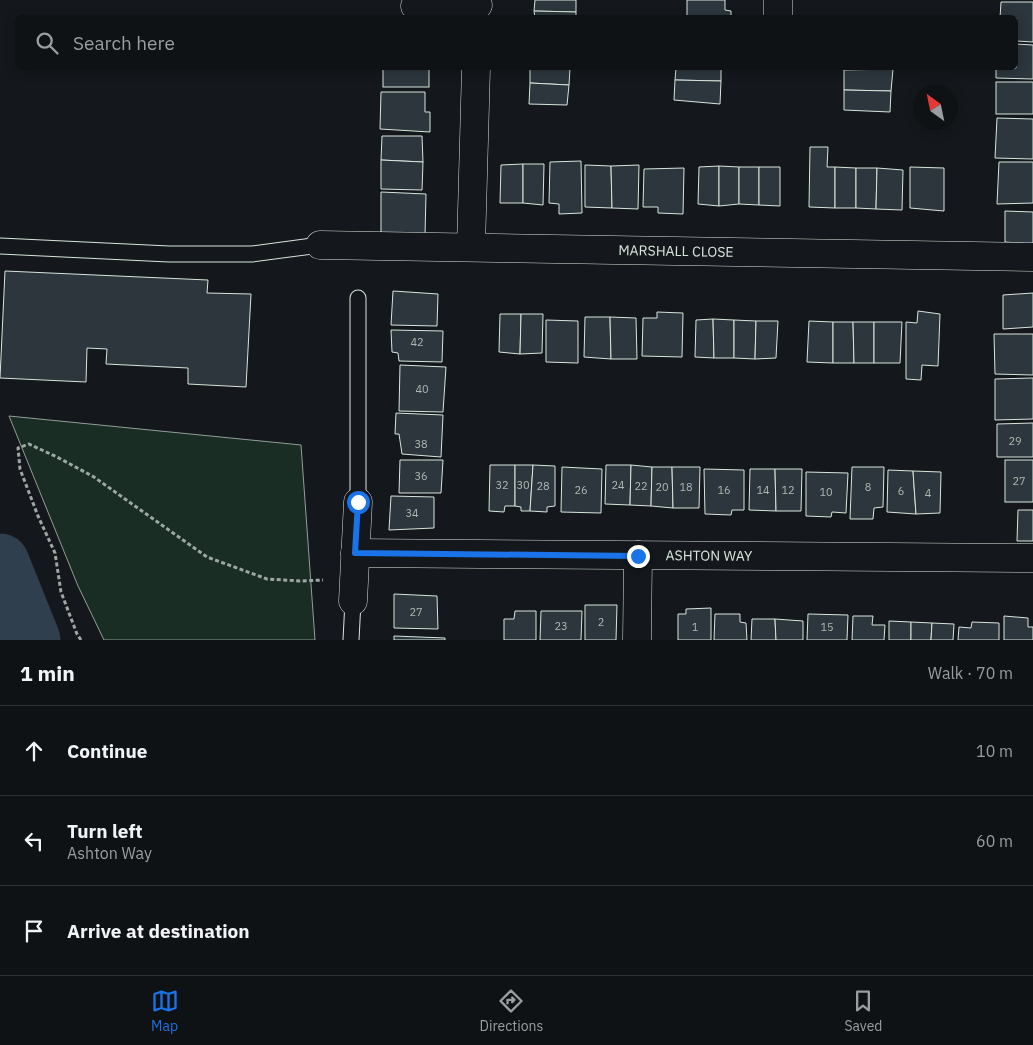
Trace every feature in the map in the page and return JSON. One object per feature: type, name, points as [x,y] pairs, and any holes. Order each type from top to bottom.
[{"type":"street","points":[[778,0],[778,15]]},
{"type":"street","points":[[416,6],[478,8]]},
{"type":"street","points":[[471,247],[476,70]]},
{"type":"street","name":"MARSHALL CLOSE","points":[[320,245],[1033,257]]},
{"type":"street","points":[[354,577],[358,502]]},
{"type":"street","points":[[637,640],[638,556]]},
{"type":"street","name":"ASHTON WAY","points":[[354,577],[638,556],[1033,558]]},
{"type":"lane","points":[[0,246],[169,254],[252,254],[320,245]]},
{"type":"lane","points":[[358,298],[358,502]]},
{"type":"lane","points":[[351,640],[354,577]]},
{"type":"path","points":[[81,640],[61,592],[55,553],[38,516],[20,468],[18,448],[29,444],[94,477],[208,557],[266,579],[300,581],[354,577]]},
{"type":"green space","points":[[9,416],[301,445],[315,640],[104,640],[78,586]]},
{"type":"building","points":[[535,0],[576,0],[576,12],[534,11]]},
{"type":"building","points":[[687,0],[725,0],[725,10],[731,11],[731,15],[687,15]]},
{"type":"building","points":[[1001,2],[1033,2],[1033,42],[1018,41],[1018,15],[1000,15]]},
{"type":"building","points":[[534,11],[576,12],[576,15],[535,15]]},
{"type":"building","points":[[1018,44],[1033,45],[1033,79],[996,78],[996,70],[1018,70]]},
{"type":"building","points":[[383,70],[429,70],[429,87],[383,87]]},
{"type":"building","points":[[530,70],[570,70],[569,85],[530,83]]},
{"type":"building","points":[[676,70],[721,70],[721,81],[675,80]]},
{"type":"building","points":[[844,70],[893,70],[891,91],[844,90]]},
{"type":"building","points":[[675,80],[721,81],[720,104],[674,100]]},
{"type":"building","points":[[996,82],[1033,82],[1033,114],[996,114]]},
{"type":"building","points":[[530,83],[569,85],[567,105],[529,104]]},
{"type":"building","points":[[844,90],[891,91],[890,112],[844,110]]},
{"type":"building","points":[[381,92],[425,92],[425,112],[430,112],[430,132],[380,129]]},
{"type":"building","points":[[997,118],[1033,119],[1033,159],[995,158]]},
{"type":"building","points":[[382,136],[422,136],[423,162],[381,160]]},
{"type":"building","points":[[810,147],[828,147],[827,167],[835,167],[835,208],[809,207]]},
{"type":"building","points":[[381,160],[423,162],[422,190],[381,189]]},
{"type":"building","points":[[581,161],[582,213],[559,214],[559,204],[549,203],[550,162]]},
{"type":"building","points":[[999,162],[1033,162],[1033,203],[997,204]]},
{"type":"building","points":[[523,164],[523,203],[500,203],[501,165]]},
{"type":"building","points":[[523,164],[544,164],[543,205],[523,203]]},
{"type":"building","points":[[585,165],[611,166],[612,208],[585,207]]},
{"type":"building","points":[[639,165],[638,209],[612,208],[611,166]]},
{"type":"building","points":[[719,166],[719,206],[698,204],[699,167]]},
{"type":"building","points":[[719,166],[739,167],[739,204],[719,206]]},
{"type":"building","points":[[739,167],[759,167],[759,205],[739,204]]},
{"type":"building","points":[[759,167],[780,167],[780,206],[759,205]]},
{"type":"building","points":[[835,167],[856,168],[856,208],[835,208]]},
{"type":"building","points":[[910,167],[944,168],[944,211],[910,208]]},
{"type":"building","points":[[684,168],[683,214],[658,213],[658,207],[643,207],[644,169]]},
{"type":"building","points":[[856,168],[877,168],[876,209],[856,208]]},
{"type":"building","points":[[877,168],[903,170],[902,210],[876,209]]},
{"type":"building","points":[[381,192],[426,194],[425,235],[381,233]]},
{"type":"building","points":[[1005,211],[1033,212],[1033,244],[1005,242]]},
{"type":"building","points":[[5,271],[208,280],[207,293],[251,294],[246,387],[188,384],[188,368],[106,364],[107,349],[87,348],[86,382],[0,378]]},
{"type":"building","points":[[393,291],[438,294],[437,326],[391,325]]},
{"type":"building","points":[[1033,293],[1033,327],[1003,329],[1003,295]]},
{"type":"building","points":[[918,311],[940,314],[938,366],[922,365],[921,380],[906,379],[906,322],[917,323]]},
{"type":"building","points":[[657,312],[683,313],[682,357],[642,356],[643,318],[657,318]]},
{"type":"building","points":[[500,314],[521,314],[520,354],[499,352]]},
{"type":"building","points":[[521,314],[543,314],[542,353],[520,354]]},
{"type":"building","points":[[585,317],[610,317],[611,359],[584,357]]},
{"type":"building","points":[[610,317],[636,318],[637,359],[611,359]]},
{"type":"building","points":[[713,319],[714,358],[695,357],[696,320]]},
{"type":"building","points":[[713,319],[734,320],[734,358],[714,358]]},
{"type":"building","points":[[546,320],[578,321],[578,363],[546,362]]},
{"type":"building","points":[[734,320],[756,321],[755,359],[734,358]]},
{"type":"building","points":[[756,321],[778,321],[776,358],[755,359]]},
{"type":"building","points":[[809,321],[833,322],[833,363],[807,362]]},
{"type":"building","points":[[833,322],[853,322],[854,363],[833,363]]},
{"type":"building","points":[[853,322],[874,322],[874,363],[854,363]]},
{"type":"building","points":[[874,322],[902,322],[900,363],[874,363]]},
{"type":"building","points":[[391,330],[443,331],[442,362],[399,361],[398,353],[392,352]]},
{"type":"building","points":[[994,334],[1033,334],[1033,375],[995,374]]},
{"type":"building","points":[[400,365],[446,367],[443,412],[399,411]]},
{"type":"building","points":[[1033,378],[1033,419],[995,420],[995,379]]},
{"type":"building","points":[[396,413],[443,415],[441,457],[402,454],[399,434],[395,434]]},
{"type":"building","points":[[1033,423],[1033,457],[997,457],[997,424]]},
{"type":"building","points":[[400,460],[443,460],[441,493],[399,493]]},
{"type":"building","points":[[1005,460],[1033,460],[1033,502],[1005,502]]},
{"type":"building","points":[[490,465],[515,465],[515,506],[505,506],[504,512],[489,511]]},
{"type":"building","points":[[515,465],[533,465],[530,511],[521,511],[521,507],[515,506]]},
{"type":"building","points":[[533,465],[555,466],[555,506],[547,507],[547,512],[530,511]]},
{"type":"building","points":[[606,465],[631,465],[630,505],[605,504]]},
{"type":"building","points":[[631,465],[652,467],[651,506],[630,505]]},
{"type":"building","points":[[562,467],[602,469],[601,513],[561,512]]},
{"type":"building","points":[[652,467],[672,467],[673,508],[651,506]]},
{"type":"building","points":[[672,467],[700,467],[699,508],[673,508]]},
{"type":"building","points":[[852,467],[884,467],[883,507],[874,508],[873,519],[850,519]]},
{"type":"building","points":[[704,469],[744,470],[744,510],[732,510],[731,515],[705,514]]},
{"type":"building","points":[[750,469],[775,469],[776,511],[749,510]]},
{"type":"building","points":[[775,469],[802,469],[801,511],[776,511]]},
{"type":"building","points":[[888,470],[913,471],[916,514],[887,512]]},
{"type":"building","points":[[913,471],[941,472],[940,513],[916,514]]},
{"type":"building","points":[[806,472],[848,473],[846,513],[832,512],[831,517],[806,516]]},
{"type":"building","points":[[391,496],[434,497],[434,528],[389,530]]},
{"type":"building","points":[[1018,510],[1033,510],[1033,541],[1017,541]]},
{"type":"building","points":[[394,594],[437,596],[438,629],[394,628]]},
{"type":"building","points":[[585,605],[617,605],[616,640],[585,640]]},
{"type":"building","points":[[711,608],[711,640],[678,640],[678,614],[686,614],[686,609]]},
{"type":"building","points":[[515,611],[536,611],[536,640],[504,640],[504,619],[514,619]]},
{"type":"building","points":[[541,611],[582,611],[581,640],[540,640]]},
{"type":"building","points":[[715,614],[740,614],[740,622],[746,623],[747,640],[714,640]]},
{"type":"building","points":[[808,614],[848,615],[847,640],[807,640]]},
{"type":"building","points":[[853,616],[873,616],[872,625],[885,625],[884,640],[852,640]]},
{"type":"building","points":[[1004,616],[1028,618],[1028,627],[1033,627],[1033,640],[1004,640]]},
{"type":"building","points":[[752,619],[775,619],[776,640],[751,640]]},
{"type":"building","points":[[775,619],[803,621],[803,640],[776,640]]},
{"type":"building","points":[[889,621],[911,622],[911,640],[889,640]]},
{"type":"building","points":[[911,622],[932,623],[931,640],[911,640]]},
{"type":"building","points":[[972,622],[999,623],[999,640],[958,640],[959,627],[971,628]]},
{"type":"building","points":[[932,623],[954,624],[953,640],[931,640]]},
{"type":"building","points":[[394,636],[445,638],[445,640],[394,640]]},
{"type":"waterway","points":[[0,563],[31,640]]},
{"type":"route","points":[[358,502],[355,553],[638,556]]}]
